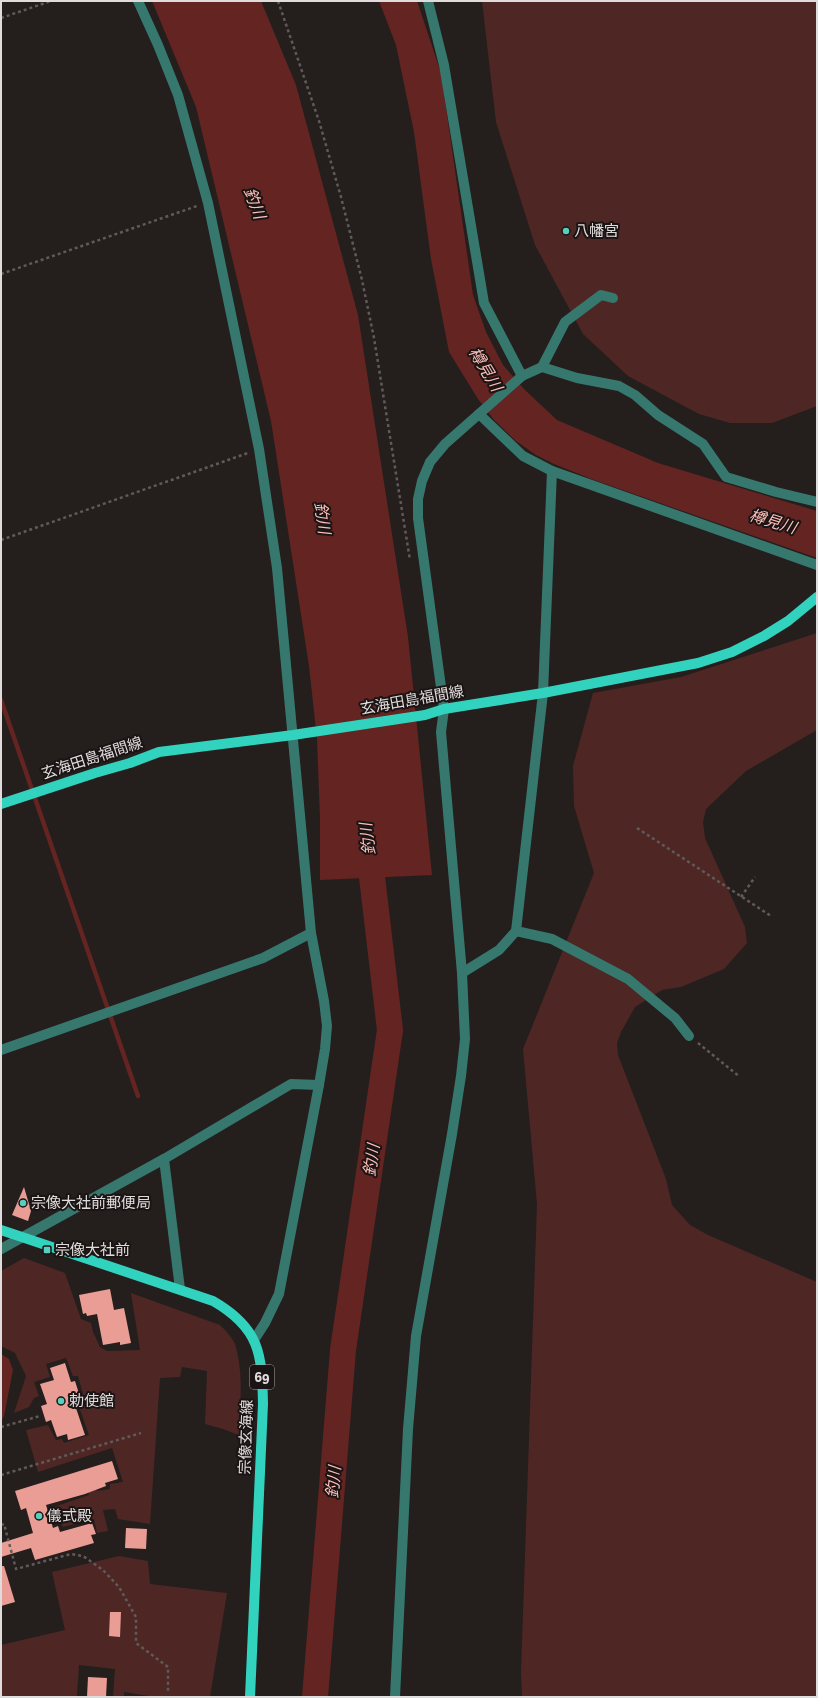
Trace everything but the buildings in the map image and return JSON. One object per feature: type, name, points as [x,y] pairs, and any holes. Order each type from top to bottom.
[{"type":"main road","name":"玄海田島福間線","points":[[1,804],[81,777],[130,763],[159,752],[293,735],[426,715],[444,709],[543,693],[698,663],[732,652],[764,636],[788,621],[815,601]]},
{"type":"main road","name":"宗像玄海線","points":[[1,1230],[213,1301],[229,1310],[254,1340],[262,1366],[263,1404],[250,1697]]},
{"type":"street","points":[[138,1],[178,95],[208,203],[259,449],[277,568],[310,933],[324,1001],[327,1026],[319,1085],[279,1294],[254,1340]]},
{"type":"street","points":[[428,1],[444,64],[484,303],[522,376]]},
{"type":"street","points":[[395,1697],[408,1429],[416,1336],[461,1076],[464,1038],[462,973],[441,732],[444,709],[418,518],[418,499],[422,480],[430,462],[445,444],[522,376],[542,367],[565,322],[601,295],[612,298]]},
{"type":"street","points":[[542,367],[577,378],[619,386],[634,394],[658,415],[703,444],[726,477],[776,492],[817,502]]},
{"type":"street","points":[[483,410],[523,456],[552,471],[817,565]]},
{"type":"street","points":[[462,973],[499,950],[516,931],[543,693],[552,471]]},
{"type":"street","points":[[516,931],[552,939],[628,980],[675,1018],[689,1036]]},
{"type":"street","points":[[1,1050],[263,958],[310,933]]},
{"type":"street","points":[[1,1249],[164,1159],[291,1084],[319,1085]]},
{"type":"street","points":[[164,1159],[180,1289]]},
{"type":"path","points":[[1,18],[51,1]]},
{"type":"path","points":[[278,1],[319,121],[341,197],[362,280],[374,338],[411,564]]},
{"type":"path","points":[[1,274],[208,203]]},
{"type":"path","points":[[1,540],[259,449]]},
{"type":"path","points":[[638,828],[771,916]]},
{"type":"path","points":[[741,897],[754,877]]},
{"type":"path","points":[[689,1036],[740,1077]]},
{"type":"path","points":[[1,1427],[40,1416]]},
{"type":"path","points":[[1,1475],[141,1433]]},
{"type":"path","points":[[1,1525],[4,1524],[16,1569],[71,1554],[83,1556],[103,1570],[119,1587],[136,1617],[136,1643],[168,1667],[168,1691]]},
{"type":"shaded area","points":[[482,1],[817,1],[817,406],[772,423],[730,423],[699,414],[628,376],[583,334],[535,245],[496,122]]},
{"type":"shaded area","points":[[817,633],[817,730],[746,771],[706,809],[703,822],[705,838],[745,927],[747,943],[724,969],[681,987],[662,990],[635,1007],[621,1032],[617,1043],[618,1055],[666,1179],[672,1205],[690,1225],[708,1235],[817,1282],[817,1697],[522,1697],[521,1672],[537,1204],[523,1049],[594,873],[574,806],[573,766],[593,693],[681,677]]},
{"type":"shaded area","points":[[24,1258],[65,1273],[81,1319],[91,1323],[93,1332],[100,1347],[107,1351],[140,1350],[131,1293],[220,1325],[235,1344],[240,1367],[241,1401],[239,1435],[205,1424],[207,1371],[182,1367],[180,1377],[160,1378],[150,1524],[118,1519],[115,1509],[103,1510],[108,1531],[97,1533],[94,1519],[63,1527],[60,1520],[56,1519],[54,1507],[89,1495],[88,1490],[95,1487],[97,1491],[110,1489],[110,1484],[123,1482],[112,1448],[38,1472],[26,1430],[48,1425],[56,1440],[62,1439],[64,1443],[89,1435],[78,1404],[85,1401],[78,1376],[73,1376],[66,1358],[46,1364],[50,1377],[34,1382],[39,1396],[34,1398],[29,1407],[14,1413],[26,1376],[15,1353],[1,1346],[1,1271]]},
{"type":"shaded area","points":[[119,1556],[148,1561],[150,1584],[227,1593],[210,1697],[155,1697],[124,1692],[124,1697],[113,1697],[115,1669],[79,1665],[77,1696],[1,1697],[1,1645],[65,1630],[52,1572]]},
{"type":"water","points":[[152,1],[261,1],[296,85],[358,315],[408,637],[432,875],[320,880],[320,819],[317,739],[309,666],[271,421],[196,107]]},
{"type":"water","name":"樽見川","points":[[379,1],[417,1],[441,73],[473,295],[486,332],[503,365],[525,390],[557,420],[658,463],[817,511],[817,558],[594,480],[554,464],[536,455],[516,441],[494,420],[478,399],[449,352],[431,259],[414,132],[396,45]]},
{"type":"water","points":[[1,1354],[9,1359],[13,1370],[4,1416],[1,1422]]},
{"type":"waterway","points":[[1,700],[138,1096]]},
{"type":"waterway","name":"釣川","points":[[315,1697],[343,1350],[390,1030],[368,843]]},
{"type":"place","name":"八幡宮","points":[[566,231]]},
{"type":"place","name":"宗像大社前郵便局","points":[[23,1203]]},
{"type":"place","name":"宗像大社前","points":[[47,1250]]},
{"type":"place","name":"勅使館","points":[[61,1401]]},
{"type":"place","name":"儀式殿","points":[[39,1516]]}]
